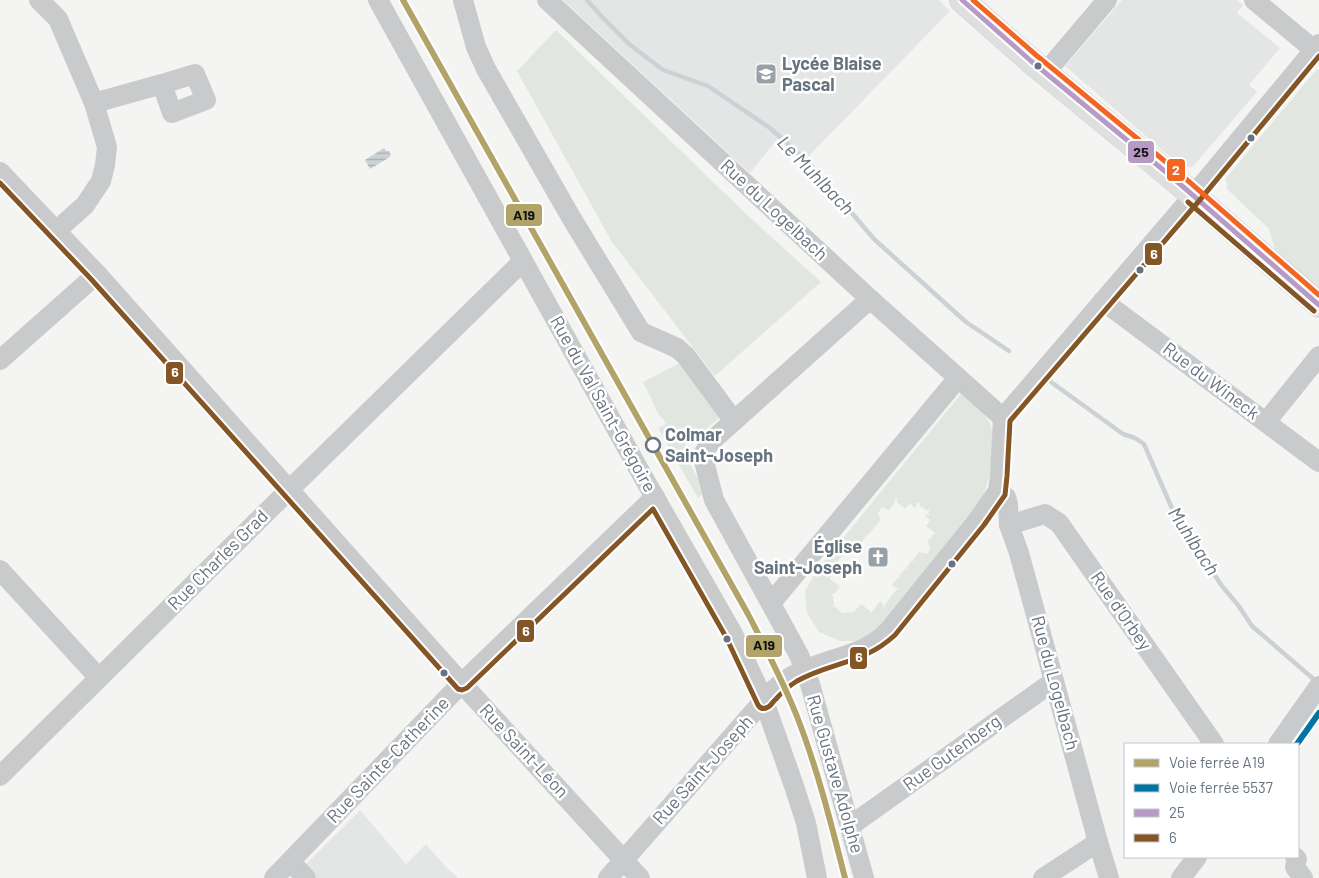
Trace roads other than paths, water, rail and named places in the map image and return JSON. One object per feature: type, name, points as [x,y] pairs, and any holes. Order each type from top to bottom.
[{"type":"main road","points":[[962,0],[1319,305]]},
{"type":"street","points":[[39,0],[58,20],[94,103],[107,148],[101,181],[85,205],[56,231]]},
{"type":"street","name":"Rue du Val Saint-Grégoire","points":[[378,0],[733,634],[764,702],[804,816],[817,878]]},
{"type":"street","points":[[463,0],[476,47],[486,69],[572,220],[641,332],[677,348],[686,356],[734,421]]},
{"type":"street","name":"Rue du Logelbach","points":[[547,0],[870,300],[1002,418]]},
{"type":"street","points":[[1046,72],[1107,0]]},
{"type":"street","points":[[998,491],[1002,418],[1317,49],[1254,0]]},
{"type":"street","points":[[94,103],[162,84]]},
{"type":"street","name":"Rue Saint-Léon","points":[[0,172],[96,274],[462,683],[640,878]]},
{"type":"street","name":"Rue Charles Grad","points":[[0,776],[523,261]]},
{"type":"street","points":[[0,360],[96,274]]},
{"type":"street","name":"Rue Gustave Adolphe","points":[[864,878],[805,670],[799,655],[714,500],[704,461],[704,452],[709,444],[734,421],[870,300]]},
{"type":"street","name":"Rue du Wineck","points":[[1103,301],[1319,462]]},
{"type":"street","points":[[1266,422],[1319,356]]},
{"type":"street","points":[[770,603],[958,378]]},
{"type":"street","name":"Rue du Logelbach","points":[[998,491],[1006,497],[1010,525],[1109,878]]},
{"type":"street","name":"Rue Saint-Joseph","points":[[608,878],[772,691],[794,674],[857,651],[881,638],[978,520],[998,491]]},
{"type":"street","name":"Rue Sainte-Catherine","points":[[274,878],[462,683],[655,497]]},
{"type":"street","name":"Rue d'Orbey","points":[[1010,525],[1045,514],[1060,522],[1213,743]]},
{"type":"street","points":[[0,570],[99,678]]},
{"type":"street","name":"Rue Gutenberg","points":[[850,826],[1054,681]]},
{"type":"street","points":[[1279,743],[1318,687]]},
{"type":"street","points":[[1042,878],[1098,842]]},
{"type":"street","points":[[1181,878],[1196,858]]},
{"type":"street","points":[[1296,858],[1295,867],[1303,878]]},
{"type":"street","points":[[291,862],[306,878]]},
{"type":"waterway","name":"Le Muhlbach","points":[[587,0],[629,44],[663,70],[708,86],[770,128],[810,164],[874,239],[966,322],[1009,351]]},
{"type":"waterway","name":"Muhlbach","points":[[1051,382],[1123,434],[1135,438],[1144,444],[1177,520],[1222,586],[1252,626],[1317,682]]},
{"type":"rail line","name":"A19","points":[[403,0],[767,651],[791,701],[811,754],[845,878]]},
{"type":"rail line","name":"5537","points":[[1298,743],[1319,713]]},
{"type":"place","name":"Lycée Blaise Pascal","points":[[766,74]]},
{"type":"place","name":"Colmar Saint-Joseph","points":[[653,445]]},
{"type":"place","name":"Église Saint-Joseph","points":[[878,557]]}]
